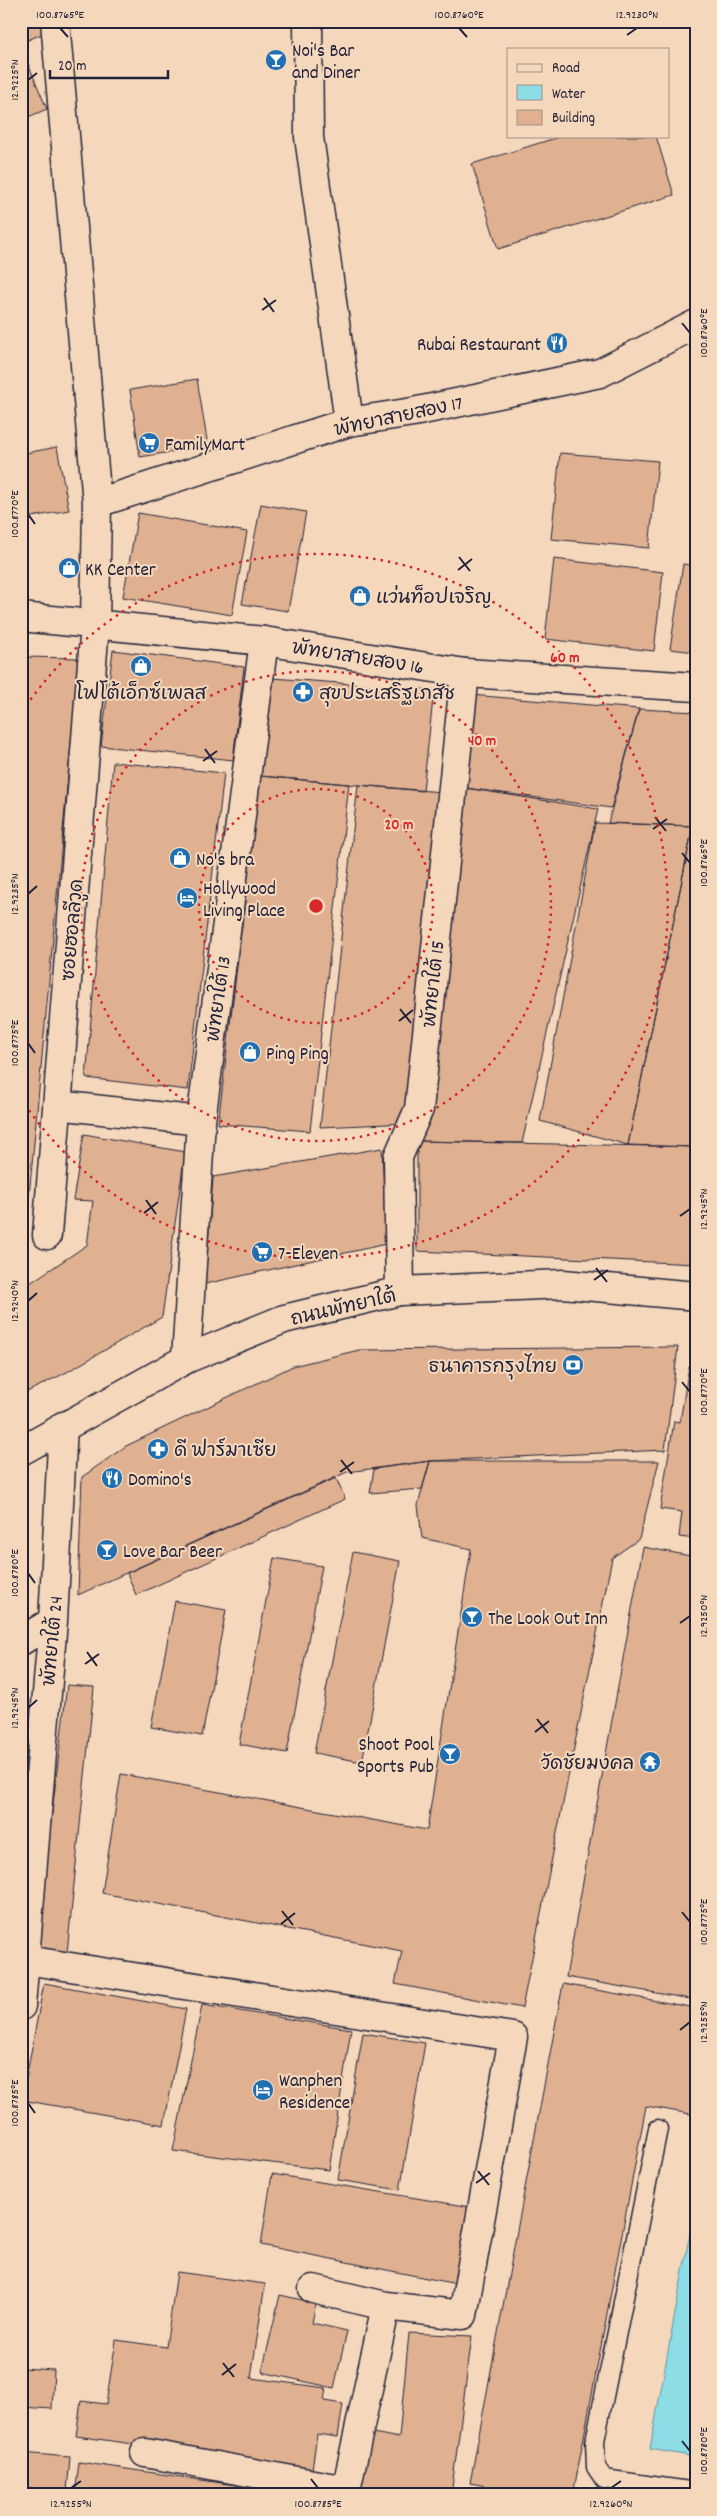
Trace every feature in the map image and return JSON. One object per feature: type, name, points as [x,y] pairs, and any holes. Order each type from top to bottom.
[{"type":"street","name":"ซอยฮอลลีวูด","points":[[47,1235],[95,625],[97,503],[55,21]]},
{"type":"street","points":[[308,21],[309,137],[349,422]]},
{"type":"street","name":"พัทยาสายสอง 17","points":[[97,503],[349,422],[413,412],[600,373],[696,324]]},
{"type":"street","name":"พัทยาสายสอง 16","points":[[21,617],[264,641],[465,673],[696,687]]},
{"type":"street","name":"พัทยาใต้ 13","points":[[186,1359],[200,1122],[264,641]]},
{"type":"street","name":"พัทยาใต้ 15","points":[[400,1291],[398,1157],[419,1109],[465,673]]},
{"type":"street","points":[[57,1105],[200,1122]]},
{"type":"street","name":"ถนนพัทยาใต้","points":[[21,1451],[186,1359],[284,1319],[400,1291],[563,1284],[696,1296]]},
{"type":"street","name":"พัทยาใต้ 24","points":[[21,2006],[54,1621],[63,1426]]},
{"type":"street","points":[[21,1641],[54,1621]]},
{"type":"street","points":[[26,1960],[513,2037],[463,2315],[386,2306],[313,2289]]},
{"type":"street","points":[[145,2453],[345,2492],[386,2306]]},
{"type":"lane","points":[[658,2129],[595,2441],[596,2467],[604,2480],[696,2492]]},
{"type":"water","points":[[696,2200],[696,2457],[650,2449]]},
{"type":"building","points":[[21,21],[39,21],[44,33],[21,43]]},
{"type":"building","points":[[21,47],[47,109],[21,120]]},
{"type":"building","points":[[556,138],[657,138],[674,195],[498,249],[472,164]]},
{"type":"building","points":[[197,379],[208,446],[140,457],[130,390]]},
{"type":"building","points":[[57,447],[69,510],[21,519],[21,454]]},
{"type":"building","points":[[560,453],[658,461],[649,548],[551,539]]},
{"type":"building","points":[[261,504],[306,512],[288,611],[242,604]]},
{"type":"building","points":[[138,513],[247,532],[232,615],[123,597]]},
{"type":"building","points":[[554,559],[663,572],[654,651],[545,639]]},
{"type":"building","points":[[683,564],[696,566],[696,652],[670,649]]},
{"type":"building","points":[[113,650],[244,667],[233,760],[101,746]]},
{"type":"building","points":[[21,657],[79,658],[21,1283]]},
{"type":"building","points":[[272,678],[434,690],[423,791],[260,776]]},
{"type":"building","points":[[471,695],[639,709],[611,808],[459,787]]},
{"type":"building","points":[[639,709],[696,712],[696,826],[608,823]]},
{"type":"building","points":[[113,762],[224,773],[188,1090],[86,1078]]},
{"type":"building","points":[[260,776],[349,784],[310,1131],[218,1124]]},
{"type":"building","points":[[358,785],[442,792],[409,1123],[320,1127]]},
{"type":"building","points":[[459,787],[598,809],[522,1143],[417,1141],[433,1106]]},
{"type":"building","points":[[595,823],[693,826],[628,1145],[540,1121]]},
{"type":"building","points":[[693,826],[696,826],[696,1147],[628,1145]]},
{"type":"building","points":[[84,1134],[185,1152],[162,1317],[67,1372],[21,1395],[21,1289],[87,1245],[93,1201],[73,1200]]},
{"type":"building","points":[[417,1141],[696,1147],[696,1264],[417,1251]]},
{"type":"building","points":[[382,1148],[386,1244],[205,1284],[213,1177]]},
{"type":"building","points":[[678,1347],[665,1450],[430,1461],[347,1472],[78,1595],[82,1477],[126,1446],[293,1366],[359,1350]]},
{"type":"building","points":[[689,1366],[696,1367],[696,1539],[679,1537],[682,1512],[660,1509],[674,1421],[680,1422]]},
{"type":"building","points":[[430,1461],[659,1461],[639,1539],[612,1558],[522,2008],[395,1984],[402,1951],[102,1893],[121,1774],[427,1830],[471,1549],[422,1538],[418,1505]]},
{"type":"building","points":[[430,1461],[422,1489],[370,1493],[374,1469]]},
{"type":"building","points":[[336,1478],[345,1499],[136,1595],[127,1573]]},
{"type":"building","points":[[643,1547],[696,1557],[696,2000],[566,1977]]},
{"type":"building","points":[[353,1552],[400,1561],[362,1762],[314,1753]]},
{"type":"building","points":[[274,1558],[322,1566],[287,1753],[239,1744]]},
{"type":"building","points":[[175,1601],[226,1610],[202,1736],[151,1727]]},
{"type":"building","points":[[67,1685],[94,1687],[67,1953],[36,1949]]},
{"type":"building","points":[[44,1983],[186,2009],[164,2125],[22,2100]]},
{"type":"building","points":[[563,1984],[696,2008],[696,2115],[646,2106],[573,2495],[535,2495],[470,2483]]},
{"type":"building","points":[[202,2005],[351,2029],[329,2170],[173,2151]]},
{"type":"building","points":[[363,2033],[425,2043],[400,2190],[338,2180]]},
{"type":"building","points":[[272,2174],[470,2207],[457,2284],[261,2245]]},
{"type":"building","points":[[177,2272],[265,2284],[251,2378],[326,2388],[324,2401],[343,2404],[338,2437],[317,2434],[312,2469],[76,2436],[81,2401],[106,2404],[116,2340],[166,2347]]},
{"type":"building","points":[[280,2295],[316,2303],[312,2323],[347,2331],[334,2388],[262,2372]]},
{"type":"building","points":[[409,2333],[472,2336],[451,2495],[359,2495],[368,2432],[399,2438]]},
{"type":"building","points":[[21,2368],[54,2370],[52,2409],[21,2407]]},
{"type":"building","points":[[21,2453],[70,2457],[67,2491],[21,2487]]},
{"type":"building","points":[[79,2462],[242,2486],[241,2495],[75,2495]]},
{"type":"building","points":[[467,2491],[500,2495],[466,2495]]},
{"type":"place","name":"Noi's Bar and Diner","points":[[276,60]]},
{"type":"place","name":"Rubai Restaurant","points":[[557,343]]},
{"type":"place","name":"FamilyMart","points":[[149,443]]},
{"type":"place","name":"KK Center","points":[[69,568]]},
{"type":"place","name":"แว่นท็อปเจริญ","points":[[360,596]]},
{"type":"place","name":"โฟโต้เอ็กซ์เพลส","points":[[141,666]]},
{"type":"place","name":"สุขประเสริฐเภสัช","points":[[303,692]]},
{"type":"place","name":"No's bra","points":[[180,858]]},
{"type":"place","name":"Hollywood Living Place","points":[[187,898]]},
{"type":"place","name":"Ping Ping","points":[[250,1052]]},
{"type":"place","name":"7-Eleven","points":[[262,1252]]},
{"type":"place","name":"ธนาคารกรุงไทย","points":[[573,1365]]},
{"type":"place","name":"ดี ฟาร์มาเซีย","points":[[158,1449]]},
{"type":"place","name":"Domino's","points":[[112,1478]]},
{"type":"place","name":"Love Bar Beer","points":[[107,1550]]},
{"type":"place","name":"The Look Out Inn","points":[[472,1617]]},
{"type":"place","name":"Shoot Pool Sports Pub","points":[[450,1754]]},
{"type":"place","name":"วัดชัยมงคล","points":[[650,1762]]},
{"type":"place","name":"Wanphen Residence","points":[[263,2090]]}]
